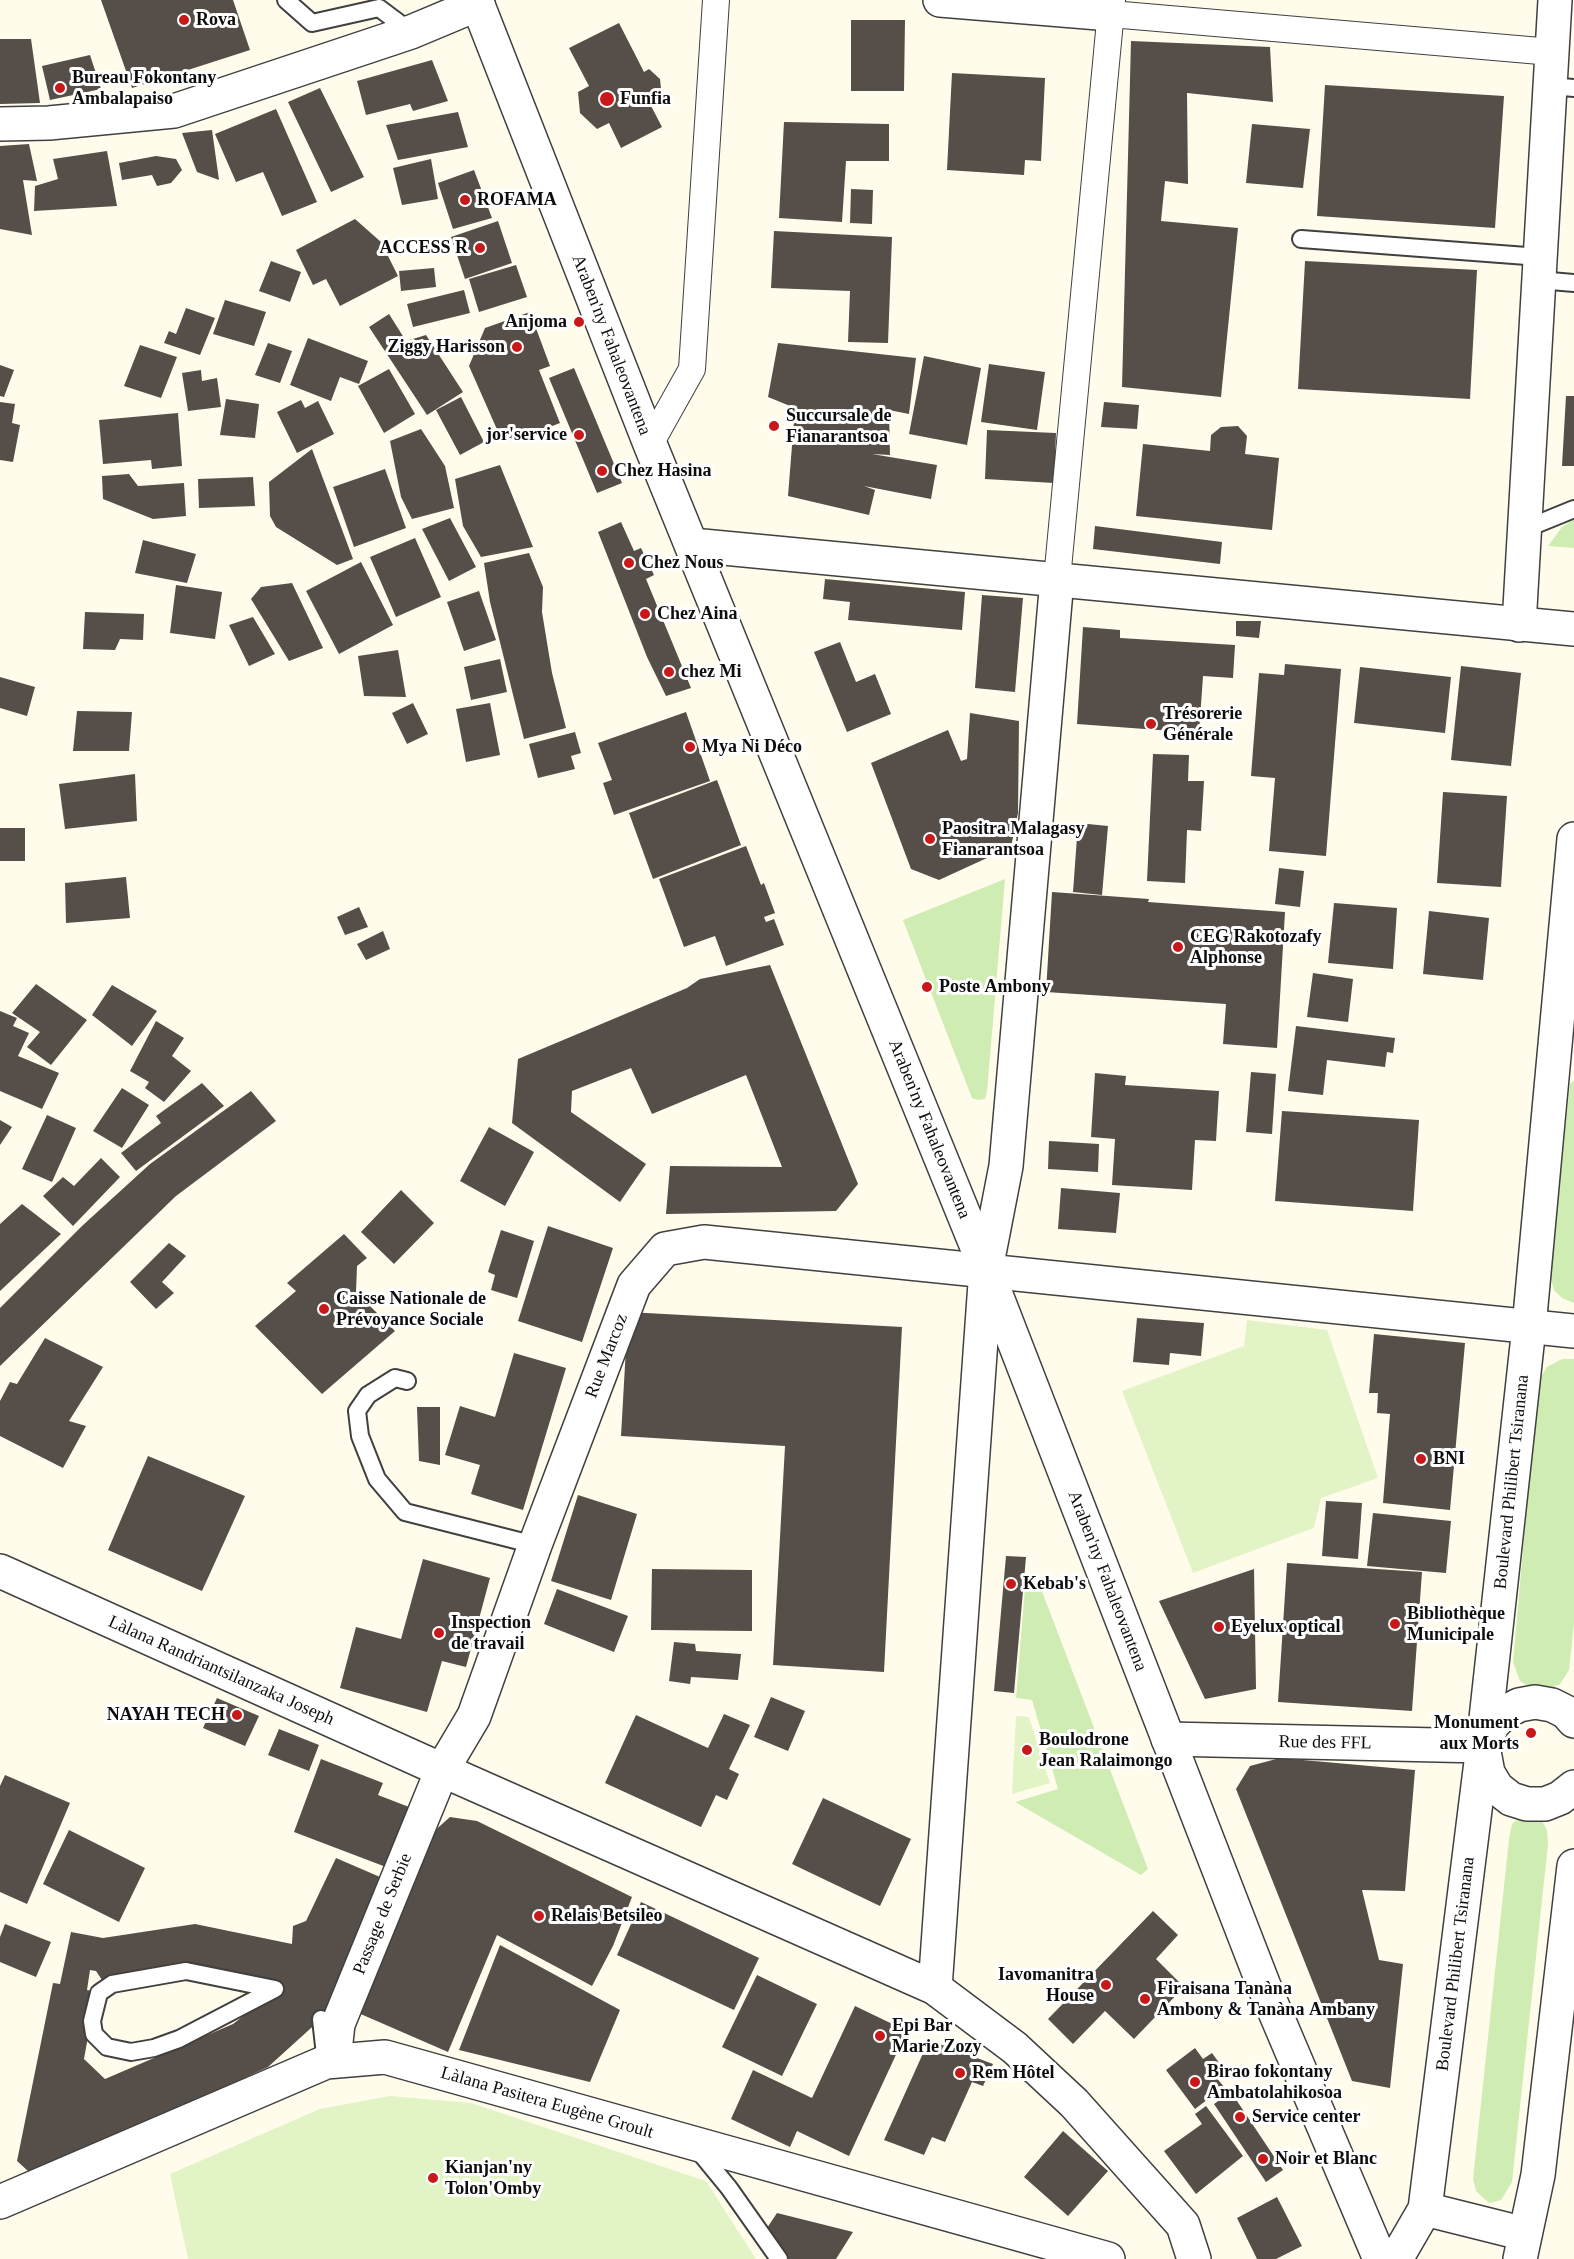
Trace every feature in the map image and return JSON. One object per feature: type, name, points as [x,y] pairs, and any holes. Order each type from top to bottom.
[{"type":"street","points":[[650,444],[692,369],[716,0]]},
{"type":"street","points":[[940,0],[1112,7],[1552,52]]},
{"type":"street","points":[[1519,625],[1540,269],[1562,87],[1552,52],[1555,0]]},
{"type":"street","points":[[0,124],[49,123],[174,111],[411,32],[477,2]]},
{"type":"street","name":"Araben'ny Fahaleovantena","points":[[477,2],[650,444],[986,1269],[1264,1986],[1380,2259]]},
{"type":"street","points":[[935,1988],[986,1269],[1005,1166],[1057,579],[1112,7]]},
{"type":"street","points":[[692,545],[1574,629]]},
{"type":"street","name":"Boulevard Philibert Tsiranana","points":[[1396,2259],[1425,2209],[1483,1746],[1529,1327],[1564,1051],[1574,839]]},
{"type":"street","name":"Rue Marcoz","points":[[441,1770],[474,1716],[535,1545],[634,1285],[665,1249],[704,1242],[986,1269],[1574,1331]]},
{"type":"street","name":"Làlana Randriantsilanzaka Joseph","points":[[0,1571],[441,1770],[935,1988],[1015,2048],[1074,2103],[1183,2226],[1194,2259]]},
{"type":"street","points":[[1574,1721],[1566,1712],[1552,1705],[1535,1702],[1519,1705],[1504,1713],[1493,1724],[1483,1746],[1488,1773],[1497,1788],[1511,1799],[1527,1804],[1545,1804],[1560,1798],[1574,1787]]},
{"type":"street","name":"Rue des FFL","points":[[1168,1739],[1483,1746]]},
{"type":"street","name":"Passage de Serbie","points":[[330,2061],[338,2024],[441,1770]]},
{"type":"street","points":[[1425,2209],[1522,2247],[1538,2175],[1574,1866]]},
{"type":"street","name":"Làlana Pasitera Eugène Groult","points":[[0,2202],[330,2061],[385,2057],[1108,2259]]},
{"type":"lane","points":[[286,0],[312,23],[379,8],[411,32]]},
{"type":"lane","points":[[1301,239],[1540,269],[1574,283]]},
{"type":"lane","points":[[1525,529],[1574,509]]},
{"type":"lane","points":[[407,1381],[395,1378],[368,1395],[357,1411],[360,1436],[377,1479],[405,1512],[535,1545]]},
{"type":"lane","points":[[186,1971],[275,1991],[179,2040],[154,2048],[131,2052],[108,2047],[94,2034],[92,2021],[99,1993],[112,1984],[186,1971]]},
{"type":"lane","points":[[321,2019],[330,2061]]},
{"type":"lane","points":[[692,2144],[729,2188],[779,2259]]},
{"type":"green space","points":[[1574,519],[1574,548],[1548,546],[1562,527]]},
{"type":"green space","points":[[1005,879],[987,1092],[985,1099],[978,1100],[972,1098],[903,920]]},
{"type":"green space","points":[[1574,1080],[1574,1303],[1562,1298],[1554,1290],[1550,1276],[1570,1084]]},
{"type":"green space","points":[[1247,1320],[1327,1330],[1378,1478],[1321,1498],[1314,1528],[1193,1573],[1122,1391],[1244,1346]]},
{"type":"green space","points":[[1562,1359],[1574,1359],[1574,1623],[1569,1670],[1560,1684],[1549,1689],[1531,1688],[1520,1681],[1513,1662],[1538,1381],[1547,1367]]},
{"type":"green space","points":[[1038,1581],[1148,1869],[1141,1875],[1015,1802],[1058,1789],[1032,1700],[1016,1698],[1025,1587]]},
{"type":"green space","name":"Boulodrone Jean Ralaimongo","points":[[1016,1716],[1029,1717],[1050,1783],[1012,1794]]},
{"type":"green space","points":[[1531,1815],[1542,1821],[1547,1830],[1548,1844],[1512,2182],[1501,2200],[1489,2203],[1476,2191],[1473,2179],[1509,1839],[1512,1824],[1520,1817]]},
{"type":"green space","name":"Kianjan'ny Tolon'Omby","points":[[390,2096],[471,2103],[706,2181],[756,2259],[188,2259],[170,2174],[320,2109]]},
{"type":"building","points":[[101,0],[233,0],[250,50],[132,88]]},
{"type":"building","points":[[851,20],[905,20],[904,91],[851,91]]},
{"type":"building","points":[[619,23],[644,72],[649,69],[660,79],[662,98],[650,104],[662,127],[621,148],[609,123],[597,129],[580,113],[578,92],[589,86],[569,48]]},
{"type":"building","points":[[0,39],[31,39],[40,103],[0,104]]},
{"type":"building","points":[[1131,41],[1270,47],[1273,102],[1187,93],[1188,184],[1165,181],[1161,221],[1238,228],[1221,397],[1122,387]]},
{"type":"building","points":[[90,55],[101,89],[50,100],[42,66]]},
{"type":"building","points":[[432,60],[448,101],[413,111],[410,104],[366,115],[357,81]]},
{"type":"building","points":[[952,73],[1045,78],[1041,161],[1025,160],[1024,175],[947,170]]},
{"type":"building","points":[[1325,85],[1504,96],[1495,228],[1317,216]]},
{"type":"building","points":[[320,88],[364,177],[331,192],[288,102]]},
{"type":"building","points":[[276,109],[317,202],[282,216],[263,172],[236,182],[215,134]]},
{"type":"building","points":[[458,112],[468,147],[398,160],[386,125]]},
{"type":"building","points":[[784,122],[889,124],[889,161],[846,161],[842,222],[779,218]]},
{"type":"building","points":[[1252,124],[1310,129],[1303,188],[1246,183]]},
{"type":"building","points":[[212,130],[219,180],[197,172],[182,133]]},
{"type":"building","points":[[29,144],[37,181],[23,180],[32,235],[0,229],[0,146]]},
{"type":"building","points":[[107,151],[117,206],[34,211],[35,186],[58,179],[53,159]]},
{"type":"building","points":[[156,156],[176,159],[182,170],[171,183],[157,186],[152,175],[122,180],[119,163]]},
{"type":"building","points":[[431,159],[438,199],[402,205],[393,168]]},
{"type":"building","name":"ROFAMA","points":[[474,170],[492,218],[453,229],[438,183]]},
{"type":"building","points":[[851,189],[873,190],[872,224],[850,223]]},
{"type":"building","points":[[355,219],[381,242],[398,276],[340,306],[326,279],[313,285],[296,250]]},
{"type":"building","points":[[498,221],[512,263],[465,279],[451,237]]},
{"type":"building","points":[[774,231],[892,237],[888,343],[848,342],[850,291],[771,288]]},
{"type":"building","points":[[271,261],[301,272],[290,302],[259,291]]},
{"type":"building","points":[[1305,261],[1477,270],[1470,399],[1298,389]]},
{"type":"building","points":[[516,265],[527,297],[479,312],[469,279]]},
{"type":"building","points":[[434,268],[436,287],[401,291],[399,271]]},
{"type":"building","points":[[464,290],[470,313],[413,327],[407,304]]},
{"type":"building","points":[[225,300],[266,312],[254,346],[213,334]]},
{"type":"building","points":[[186,308],[215,318],[200,355],[164,343],[169,331],[176,334]]},
{"type":"building","points":[[530,312],[550,366],[539,370],[560,423],[516,440],[499,434],[469,366],[485,328]]},
{"type":"building","points":[[389,314],[406,341],[426,335],[463,392],[427,415],[369,327]]},
{"type":"building","points":[[308,338],[368,361],[359,384],[340,377],[331,401],[290,385]]},
{"type":"building","points":[[268,343],[292,351],[280,383],[255,375]]},
{"type":"building","points":[[778,343],[916,358],[909,414],[889,410],[890,455],[872,454],[937,465],[931,499],[864,486],[875,490],[869,515],[788,496],[795,408],[768,397]]},
{"type":"building","points":[[140,345],[177,357],[161,398],[124,386]]},
{"type":"building","points":[[924,356],[981,368],[967,445],[909,434]]},
{"type":"building","points":[[989,364],[1045,372],[1037,430],[981,422]]},
{"type":"building","points":[[0,365],[14,370],[4,397],[0,396]]},
{"type":"building","points":[[574,368],[622,483],[597,493],[549,378]]},
{"type":"building","points":[[389,369],[415,414],[384,433],[358,386]]},
{"type":"building","points":[[201,370],[202,381],[217,378],[221,407],[188,411],[182,373]]},
{"type":"building","points":[[1566,396],[1574,396],[1574,466],[1562,466]]},
{"type":"building","points":[[461,397],[484,442],[460,455],[436,410]]},
{"type":"building","points":[[226,399],[259,404],[255,438],[220,435]]},
{"type":"building","points":[[301,400],[305,408],[318,401],[334,434],[297,453],[277,412]]},
{"type":"building","points":[[0,402],[15,404],[12,423],[20,425],[13,462],[0,460]]},
{"type":"building","points":[[1104,402],[1139,405],[1137,429],[1101,427]]},
{"type":"building","points":[[178,413],[182,466],[152,469],[151,460],[103,464],[99,420]]},
{"type":"building","points":[[1238,426],[1247,436],[1245,454],[1279,458],[1272,530],[1136,516],[1143,444],[1210,451],[1211,435],[1221,427]]},
{"type":"building","points":[[421,429],[445,466],[454,508],[412,519],[401,497],[390,441]]},
{"type":"building","points":[[987,430],[1056,433],[1054,483],[985,479]]},
{"type":"building","points":[[312,449],[353,559],[337,565],[276,527],[270,516],[269,482]]},
{"type":"building","points":[[500,465],[533,547],[481,557],[463,526],[455,479]]},
{"type":"building","points":[[385,469],[406,528],[354,547],[333,487]]},
{"type":"building","points":[[129,474],[138,486],[184,483],[186,516],[153,519],[103,499],[102,476]]},
{"type":"building","points":[[253,477],[255,506],[199,508],[198,479]]},
{"type":"building","points":[[450,518],[476,567],[449,581],[422,529]]},
{"type":"building","points":[[621,522],[634,551],[641,548],[654,575],[646,579],[691,688],[666,696],[647,657],[598,532]]},
{"type":"building","points":[[1095,526],[1222,542],[1220,564],[1093,549]]},
{"type":"building","points":[[415,538],[441,597],[396,617],[370,557]]},
{"type":"building","points":[[143,540],[196,554],[187,583],[135,573]]},
{"type":"building","points":[[529,553],[543,587],[542,612],[552,673],[566,728],[524,739],[490,602],[484,563]]},
{"type":"building","points":[[361,562],[393,625],[339,654],[306,591]]},
{"type":"building","points":[[825,579],[965,592],[962,630],[848,620],[850,602],[823,599]]},
{"type":"building","points":[[292,583],[323,648],[289,661],[251,599],[261,587]]},
{"type":"building","points":[[176,585],[222,592],[215,639],[170,633]]},
{"type":"building","points":[[479,591],[496,640],[464,651],[447,602]]},
{"type":"building","points":[[982,595],[1023,598],[1015,692],[975,688]]},
{"type":"building","points":[[85,612],[144,614],[143,640],[120,639],[115,650],[83,649]]},
{"type":"building","points":[[253,617],[275,654],[249,666],[229,625]]},
{"type":"building","points":[[1236,621],[1261,621],[1259,638],[1236,636]]},
{"type":"building","points":[[1083,627],[1120,630],[1120,638],[1235,645],[1233,678],[1203,676],[1199,733],[1077,724]]},
{"type":"building","points":[[840,642],[856,682],[875,674],[891,714],[847,732],[814,652]]},
{"type":"building","points":[[398,650],[406,697],[364,696],[358,656]]},
{"type":"building","points":[[500,659],[507,692],[471,700],[464,667]]},
{"type":"building","points":[[1285,664],[1341,669],[1326,856],[1269,851],[1275,778],[1251,776],[1259,673],[1284,675]]},
{"type":"building","points":[[1461,666],[1521,673],[1511,766],[1451,760]]},
{"type":"building","points":[[1360,667],[1451,677],[1445,733],[1354,723]]},
{"type":"building","points":[[0,677],[35,687],[27,716],[0,708]]},
{"type":"building","points":[[413,703],[428,734],[407,744],[392,713]]},
{"type":"building","points":[[490,703],[500,755],[466,762],[456,709]]},
{"type":"building","points":[[77,711],[132,712],[129,751],[73,751]]},
{"type":"building","points":[[686,712],[710,781],[614,815],[603,783],[612,780],[598,743]]},
{"type":"building","points":[[970,713],[1019,721],[1018,813],[1011,847],[939,880],[911,869],[871,763],[948,730],[961,761],[967,759]]},
{"type":"building","points":[[575,732],[581,753],[571,756],[575,769],[538,778],[529,744]]},
{"type":"building","points":[[1153,754],[1189,755],[1188,781],[1204,781],[1201,831],[1187,830],[1185,883],[1147,881]]},
{"type":"building","points":[[135,774],[137,821],[65,829],[59,784]]},
{"type":"building","points":[[717,780],[741,845],[653,879],[629,813]]},
{"type":"building","points":[[1443,792],[1507,796],[1501,887],[1437,883]]},
{"type":"building","points":[[1078,823],[1108,826],[1102,895],[1073,892]]},
{"type":"building","points":[[0,828],[25,828],[25,861],[0,861]]},
{"type":"building","points":[[746,846],[761,885],[764,883],[775,913],[764,917],[766,922],[774,919],[784,945],[726,966],[715,936],[684,947],[659,879]]},
{"type":"building","points":[[1279,868],[1304,871],[1300,907],[1275,904]]},
{"type":"building","points":[[126,877],[130,918],[66,923],[65,883]]},
{"type":"building","points":[[1052,892],[1285,912],[1277,1048],[1223,1044],[1226,1004],[1046,992]]},
{"type":"building","points":[[1334,903],[1397,908],[1393,969],[1328,963]]},
{"type":"building","points":[[359,907],[368,927],[345,935],[337,917]]},
{"type":"building","points":[[1429,911],[1489,918],[1483,980],[1423,974]]},
{"type":"building","points":[[383,931],[390,949],[366,960],[357,944]]},
{"type":"building","points":[[770,965],[858,1184],[836,1211],[666,1214],[670,1166],[782,1167],[746,1075],[652,1114],[631,1068],[572,1091],[571,1112],[646,1164],[620,1202],[512,1123],[518,1059],[687,988],[700,979]]},
{"type":"building","points":[[1313,973],[1353,979],[1348,1022],[1307,1017]]},
{"type":"building","points":[[36,984],[87,1020],[51,1065],[27,1047],[40,1032],[12,1013]]},
{"type":"building","points":[[112,985],[157,1011],[132,1046],[92,1015]]},
{"type":"building","points":[[0,1011],[17,1018],[13,1026],[29,1033],[18,1056],[59,1073],[42,1109],[0,1091]]},
{"type":"building","points":[[156,1021],[184,1038],[172,1056],[191,1071],[164,1102],[145,1088],[149,1082],[130,1071]]},
{"type":"building","points":[[1296,1026],[1395,1038],[1393,1053],[1387,1052],[1385,1067],[1327,1060],[1323,1095],[1288,1091]]},
{"type":"building","points":[[1251,1072],[1276,1074],[1272,1134],[1246,1132]]},
{"type":"building","points":[[1095,1073],[1126,1076],[1125,1085],[1219,1091],[1216,1141],[1195,1140],[1192,1190],[1112,1185],[1115,1139],[1091,1137]]},
{"type":"building","points":[[202,1083],[224,1106],[136,1171],[121,1153],[161,1123],[156,1116]]},
{"type":"building","points":[[122,1088],[149,1105],[122,1148],[93,1131]]},
{"type":"building","points":[[251,1091],[276,1121],[176,1196],[0,1366],[0,1308],[82,1226],[150,1164]]},
{"type":"building","points":[[1282,1111],[1419,1120],[1413,1211],[1275,1201]]},
{"type":"building","points":[[47,1115],[76,1128],[52,1182],[22,1169]]},
{"type":"building","points":[[0,1120],[12,1127],[0,1145]]},
{"type":"building","points":[[489,1127],[534,1152],[505,1206],[460,1181]]},
{"type":"building","points":[[1049,1141],[1099,1144],[1098,1172],[1048,1169]]},
{"type":"building","points":[[101,1158],[120,1177],[73,1226],[43,1196],[63,1177],[74,1186]]},
{"type":"building","points":[[1061,1188],[1120,1193],[1116,1233],[1058,1229]]},
{"type":"building","name":"Caisse Nationale de Prévoyance Sociale","points":[[401,1190],[434,1223],[394,1264],[361,1232]]},
{"type":"building","points":[[22,1204],[61,1234],[0,1291],[0,1224]]},
{"type":"building","points":[[548,1226],[613,1248],[582,1342],[518,1321]]},
{"type":"building","points":[[501,1230],[534,1241],[517,1298],[491,1290],[495,1275],[488,1272]]},
{"type":"building","name":"Caisse Nationale de Prévoyance Sociale","points":[[344,1234],[367,1258],[357,1266],[356,1292],[395,1331],[322,1394],[255,1326],[296,1291],[287,1283]]},
{"type":"building","points":[[169,1243],[186,1256],[162,1282],[174,1293],[156,1309],[130,1282]]},
{"type":"building","points":[[628,1312],[902,1327],[884,1672],[773,1665],[785,1446],[621,1436]]},
{"type":"building","points":[[1137,1318],[1204,1323],[1201,1356],[1170,1353],[1169,1365],[1133,1362]]},
{"type":"building","name":"BNI","points":[[1374,1334],[1465,1343],[1450,1510],[1383,1503],[1390,1414],[1377,1413],[1378,1393],[1369,1393]]},
{"type":"building","points":[[45,1338],[103,1367],[69,1421],[86,1426],[63,1468],[0,1436],[0,1401],[10,1382],[17,1384]]},
{"type":"building","points":[[514,1353],[566,1368],[523,1510],[471,1494],[480,1465],[445,1455],[460,1406],[495,1417]]},
{"type":"building","points":[[417,1407],[440,1407],[440,1465],[419,1461]]},
{"type":"building","points":[[148,1456],[245,1496],[202,1591],[108,1550]]},
{"type":"building","points":[[578,1495],[637,1514],[611,1600],[551,1581]]},
{"type":"building","points":[[1326,1501],[1362,1503],[1358,1559],[1322,1556]]},
{"type":"building","points":[[1373,1513],[1451,1521],[1446,1573],[1367,1566]]},
{"type":"building","points":[[1006,1556],[1026,1557],[1014,1693],[994,1691]]},
{"type":"building","name":"Inspection de travail","points":[[423,1559],[490,1578],[466,1667],[442,1661],[427,1712],[340,1688],[356,1627],[401,1639]]},
{"type":"building","points":[[1287,1563],[1422,1572],[1412,1711],[1278,1702]]},
{"type":"building","points":[[652,1569],[752,1570],[752,1631],[651,1630]]},
{"type":"building","points":[[1254,1569],[1256,1689],[1205,1699],[1159,1601]]},
{"type":"building","points":[[557,1589],[628,1616],[614,1652],[544,1624]]},
{"type":"building","points":[[674,1642],[695,1644],[696,1651],[741,1654],[738,1680],[691,1677],[690,1684],[669,1681]]},
{"type":"building","points":[[771,1697],[805,1711],[788,1751],[754,1737]]},
{"type":"building","points":[[217,1698],[259,1716],[245,1746],[203,1728]]},
{"type":"building","points":[[724,1714],[750,1725],[729,1769],[739,1774],[727,1800],[716,1795],[701,1827],[605,1783],[636,1715],[708,1748]]},
{"type":"building","points":[[279,1729],[319,1745],[309,1771],[268,1755]]},
{"type":"building","points":[[1280,1758],[1415,1770],[1405,1891],[1362,1890],[1379,1960],[1403,1964],[1390,2088],[1352,2081],[1236,1789],[1250,1766]]},
{"type":"building","points":[[321,1759],[383,1783],[378,1795],[409,1807],[386,1867],[294,1832]]},
{"type":"building","points":[[5,1775],[70,1803],[27,1904],[0,1892],[0,1786]]},
{"type":"building","points":[[823,1798],[911,1839],[880,1906],[792,1864]]},
{"type":"building","name":"Relais Betsileo","points":[[450,1817],[477,1821],[632,1897],[613,1946],[592,1986],[497,1935],[448,2052],[356,2012],[432,1833]]},
{"type":"building","points":[[69,1830],[145,1868],[119,1922],[43,1884]]},
{"type":"building","points":[[336,1858],[387,1880],[330,2007],[321,2019],[268,2067],[28,2171],[17,2161],[53,1983],[60,1984],[71,1932],[103,1938],[195,1924],[292,1944],[293,1926],[306,1921]],"holes":[[[189,1962],[274,1985],[274,1992],[233,2024],[105,2079],[84,2059],[96,1992],[87,1990],[90,1970],[96,1971],[102,1980]]]},
{"type":"building","points":[[641,1902],[759,1958],[734,2010],[617,1955]]},
{"type":"building","name":"Iavomanitra House","points":[[1153,1911],[1178,1935],[1156,1959],[1184,1987],[1134,2039],[1105,2011],[1073,2044],[1048,2019]]},
{"type":"building","points":[[5,1924],[51,1942],[36,1977],[0,1962],[0,1937]]},
{"type":"building","points":[[500,1945],[620,2010],[590,2082],[459,2050]]},
{"type":"building","points":[[757,1975],[817,2004],[782,2076],[722,2047]]},
{"type":"building","points":[[855,2006],[907,2031],[849,2156],[797,2131],[790,2147],[731,2119],[753,2070],[812,2098]]},
{"type":"building","points":[[929,2040],[993,2064],[983,2086],[972,2082],[945,2142],[932,2137],[924,2155],[884,2140]]},
{"type":"building","name":"Birao fokontany Ambatolahikosoa","points":[[1195,2048],[1203,2059],[1212,2053],[1225,2071],[1216,2077],[1224,2087],[1195,2109],[1166,2070]]},
{"type":"building","points":[[1231,2092],[1283,2170],[1266,2182],[1214,2104]]},
{"type":"building","points":[[1206,2106],[1243,2156],[1196,2194],[1164,2151],[1202,2124],[1195,2114]]},
{"type":"building","points":[[1063,2131],[1108,2171],[1068,2216],[1024,2177]]},
{"type":"building","points":[[1277,2197],[1302,2246],[1276,2259],[1257,2259],[1237,2218]]},
{"type":"building","points":[[777,2213],[853,2232],[836,2259],[789,2259],[765,2231]]},
{"type":"place","name":"Rova","points":[[184,20]]},
{"type":"place","name":"Bureau Fokontany Ambalapaiso","points":[[60,88]]},
{"type":"place","name":"Funfia","points":[[607,99]]},
{"type":"place","name":"ROFAMA","points":[[465,200]]},
{"type":"place","name":"ACCESS R","points":[[480,248]]},
{"type":"place","name":"Anjoma","points":[[579,322]]},
{"type":"place","name":"Ziggy Harisson","points":[[517,347]]},
{"type":"place","name":"Succursale de Fianarantsoa","points":[[774,426]]},
{"type":"place","name":"jor'service","points":[[579,435]]},
{"type":"place","name":"Chez Hasina","points":[[602,471]]},
{"type":"place","name":"Chez Nous","points":[[629,563]]},
{"type":"place","name":"Chez Aina","points":[[645,614]]},
{"type":"place","name":"chez Mi","points":[[669,672]]},
{"type":"place","name":"Trésorerie Générale","points":[[1151,724]]},
{"type":"place","name":"Mya Ni Déco","points":[[690,747]]},
{"type":"place","name":"Paositra Malagasy Fianarantsoa","points":[[930,839]]},
{"type":"place","name":"CEG Rakotozafy Alphonse","points":[[1178,947]]},
{"type":"place","name":"Poste Ambony","points":[[927,987]]},
{"type":"place","name":"Caisse Nationale de Prévoyance Sociale","points":[[324,1309]]},
{"type":"place","name":"BNI","points":[[1421,1459]]},
{"type":"place","name":"Kebab's","points":[[1011,1584]]},
{"type":"place","name":"Bibliothèque Municipale","points":[[1395,1624]]},
{"type":"place","name":"Eyelux optical","points":[[1219,1627]]},
{"type":"place","name":"Inspection de travail","points":[[439,1633]]},
{"type":"place","name":"NAYAH TECH","points":[[237,1715]]},
{"type":"place","name":"Monument aux Morts","points":[[1531,1733]]},
{"type":"place","name":"Boulodrone Jean Ralaimongo","points":[[1027,1750]]},
{"type":"place","name":"Relais Betsileo","points":[[539,1916]]},
{"type":"place","name":"Iavomanitra House","points":[[1106,1985]]},
{"type":"place","name":"Firaisana Tanàna Ambony & Tanàna Ambany","points":[[1145,1999]]},
{"type":"place","name":"Epi Bar Marie Zozy","points":[[880,2036]]},
{"type":"place","name":"Rem Hôtel","points":[[960,2073]]},
{"type":"place","name":"Birao fokontany Ambatolahikosoa","points":[[1195,2082]]},
{"type":"place","name":"Service center","points":[[1240,2117]]},
{"type":"place","name":"Noir et Blanc","points":[[1263,2159]]},
{"type":"place","name":"Kianjan'ny Tolon'Omby","points":[[433,2178]]}]
